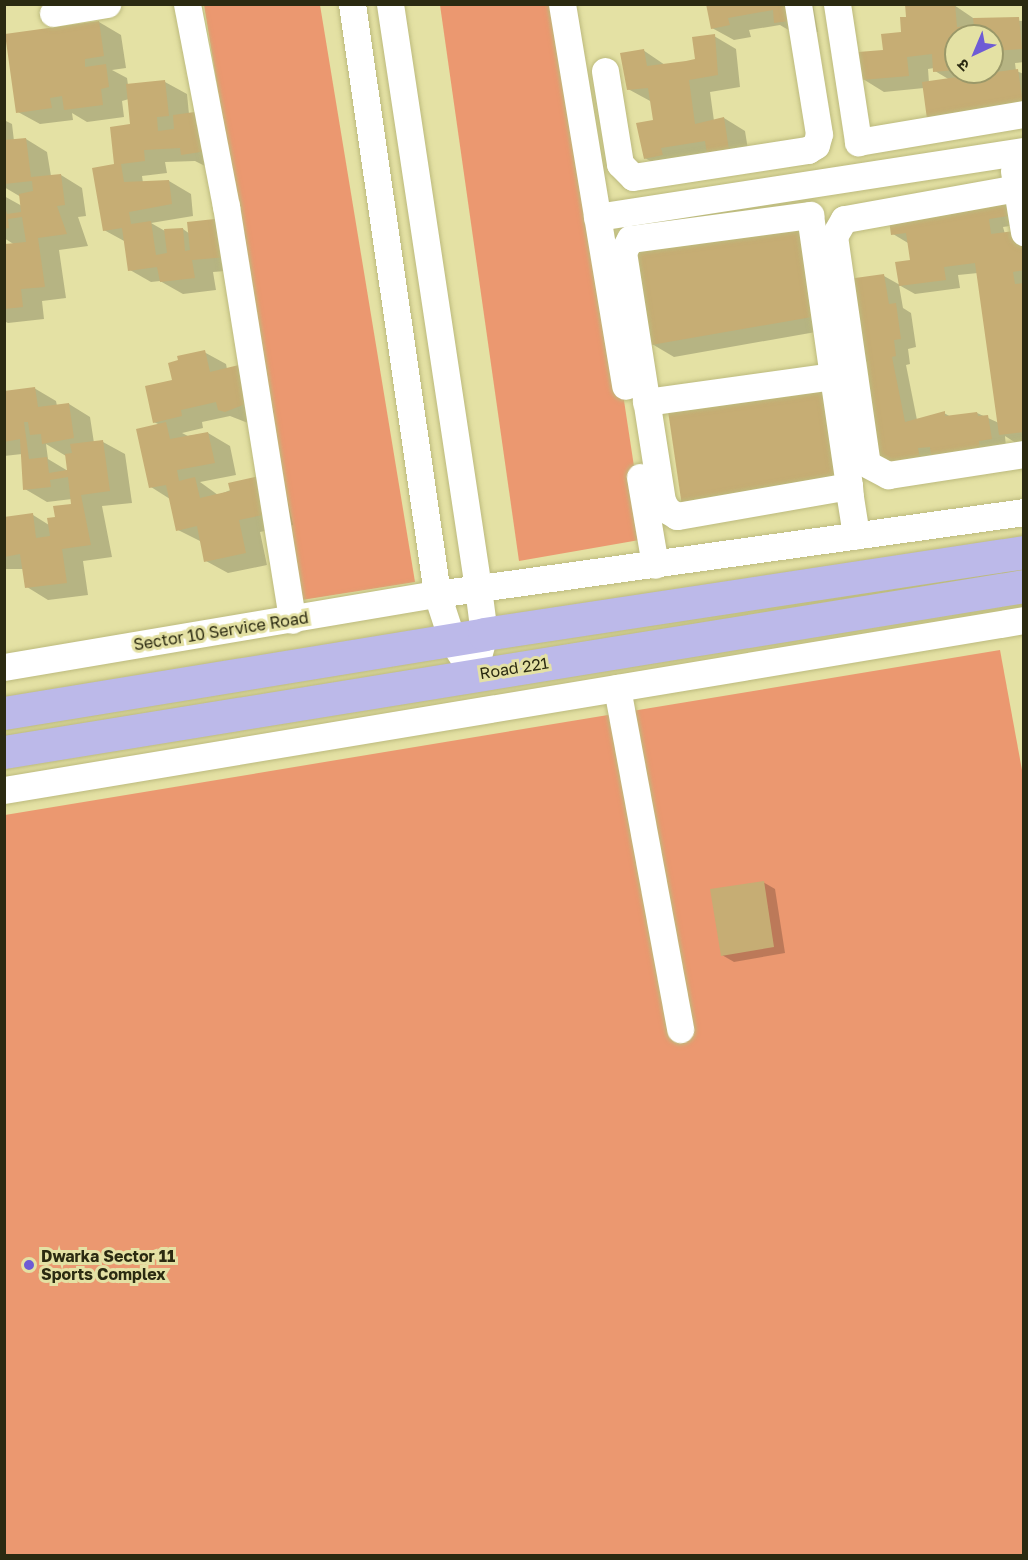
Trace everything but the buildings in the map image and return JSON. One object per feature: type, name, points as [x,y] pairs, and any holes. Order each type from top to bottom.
[{"type":"main road","points":[[4,713],[484,634],[1023,552]]},
{"type":"main road","name":"Road 221","points":[[4,752],[1023,586]]},
{"type":"street","points":[[53,13],[108,4]]},
{"type":"street","points":[[187,4],[226,206],[292,620]]},
{"type":"street","points":[[352,4],[437,594],[452,640],[474,675]]},
{"type":"street","points":[[390,4],[484,634],[474,675]]},
{"type":"street","points":[[562,4],[655,565]]},
{"type":"street","points":[[604,71],[620,164],[633,177],[808,150],[816,145],[819,134],[798,4]]},
{"type":"street","points":[[837,4],[858,142],[1023,114]]},
{"type":"street","points":[[597,217],[1017,152],[1017,188],[1023,232]]},
{"type":"street","points":[[802,185],[810,215],[856,536]]},
{"type":"street","points":[[1017,188],[844,219],[834,236],[867,464],[888,475],[1023,454]]},
{"type":"street","points":[[810,215],[630,239],[623,252],[662,501],[677,516],[849,486]]},
{"type":"street","points":[[646,402],[833,376]]},
{"type":"street","name":"Sector 10 Service Road","points":[[4,667],[437,594],[1023,512]]},
{"type":"street","points":[[4,790],[1023,620]]},
{"type":"street","points":[[617,688],[680,1029]]},
{"type":"shaded area","points":[[204,5],[320,5],[415,582],[302,600]]},
{"type":"shaded area","points":[[440,5],[564,5],[645,539],[519,561]]},
{"type":"shaded area","points":[[1000,650],[1024,781],[1023,1555],[5,1556],[5,815]]},
{"type":"place","name":"Dwarka Sector 11 Sports Complex","points":[[29,1265]]}]
